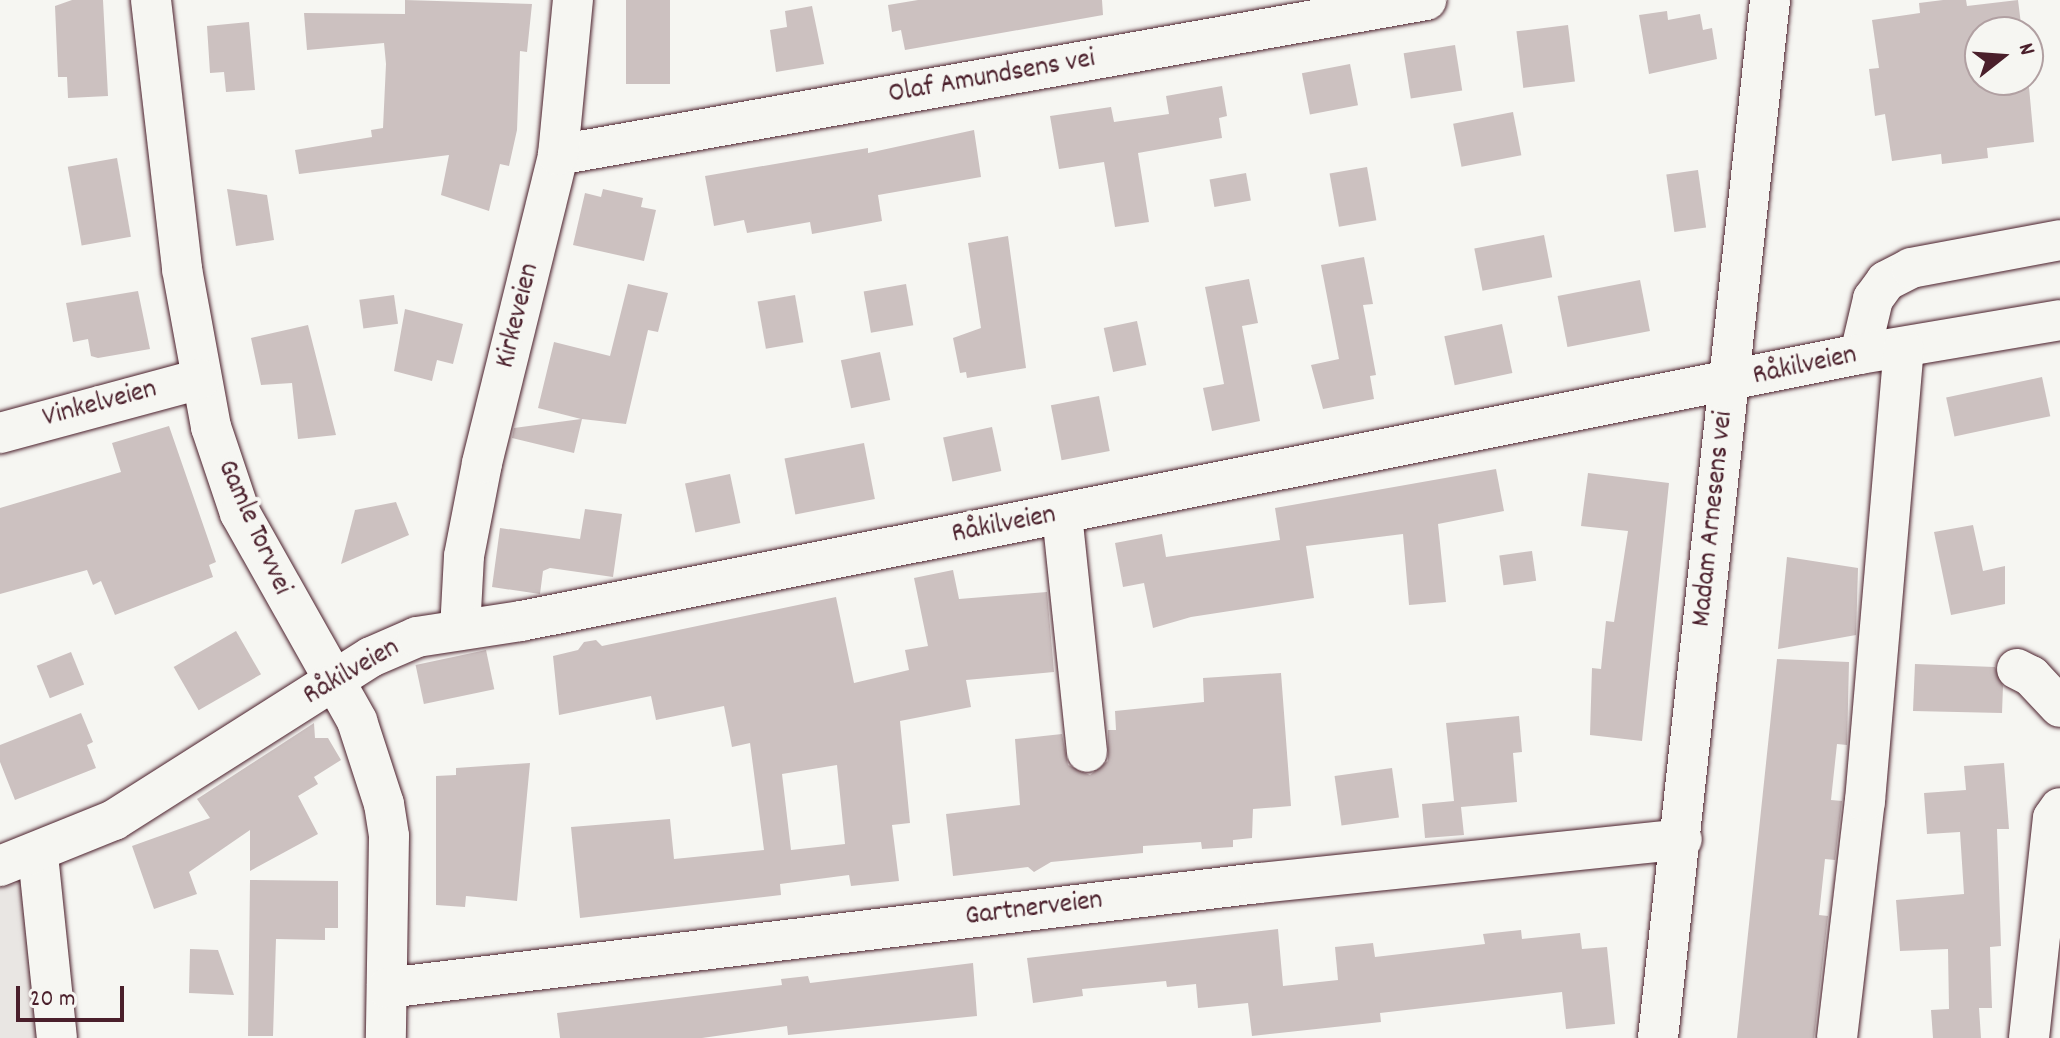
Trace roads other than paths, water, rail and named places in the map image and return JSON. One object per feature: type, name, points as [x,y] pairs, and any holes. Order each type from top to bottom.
[{"type":"street","name":"Gamle Torvvei","points":[[151,0],[182,269],[200,379],[240,513],[332,685],[357,721],[384,804],[389,836],[386,1038]]},
{"type":"street","name":"Kirkeveien","points":[[460,630],[464,556],[482,463],[558,155],[573,0]]},
{"type":"street","name":"Olaf Amundsens vei","points":[[558,155],[1426,0]]},
{"type":"street","name":"Madam Arnesens vei","points":[[1658,1038],[1682,839],[1727,383],[1760,129],[1770,0]]},
{"type":"street","points":[[1860,354],[1873,299],[1886,281],[1911,268],[2060,240]]},
{"type":"street","name":"Råkilveien","points":[[0,866],[38,855],[169,789],[371,657],[417,637],[1062,514],[1860,354],[1904,350],[2060,320]]},
{"type":"street","points":[[1837,1038],[1865,801],[1904,350]]},
{"type":"street","name":"Vinkelveien","points":[[0,433],[200,379]]},
{"type":"street","points":[[1062,514],[1087,752]]},
{"type":"street","points":[[2017,669],[2039,683],[2060,707]]},
{"type":"street","points":[[2029,1038],[2053,818],[2060,808]]},
{"type":"street","name":"Gartnerveien","points":[[387,988],[1259,883],[1682,839]]},
{"type":"street","points":[[38,855],[57,1038]]}]
